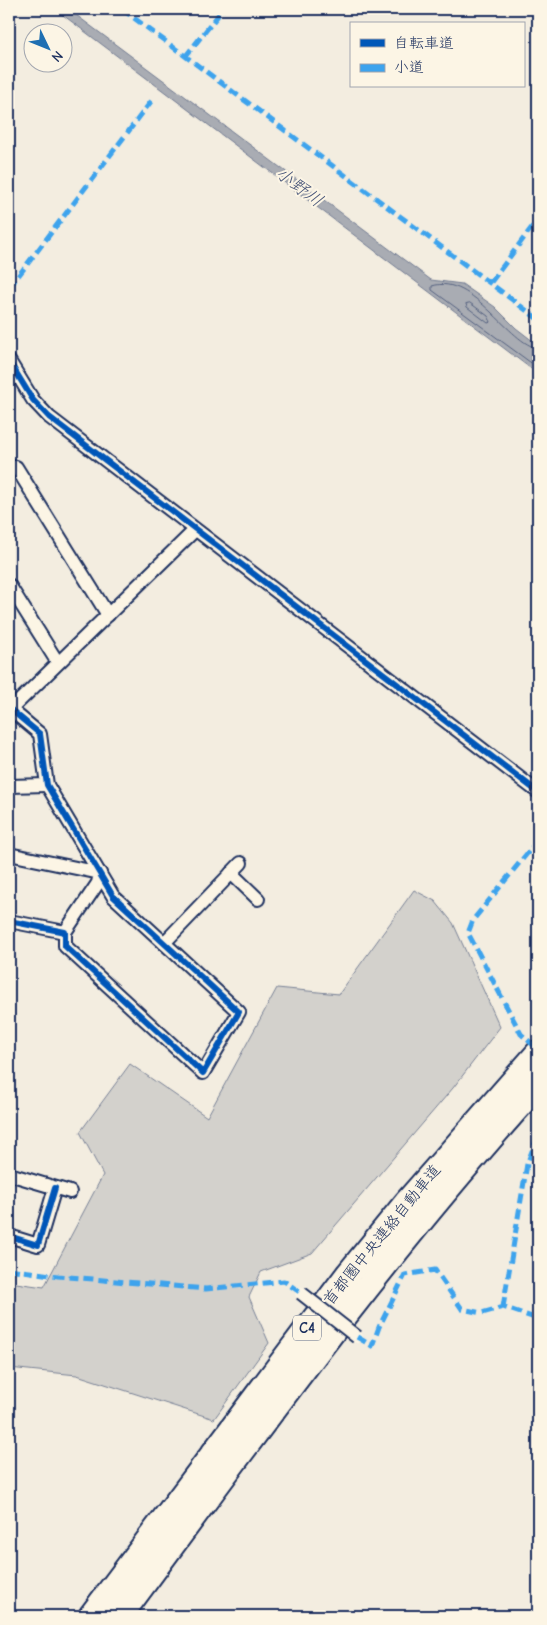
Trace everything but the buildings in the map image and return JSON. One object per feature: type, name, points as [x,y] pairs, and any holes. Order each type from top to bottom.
[{"type":"highway","name":"首都圏中央連絡自動車道","points":[[91,1616],[349,1273],[412,1196],[538,1053]]},
{"type":"highway","name":"首都圏中央連絡自動車道","points":[[120,1616],[364,1290],[538,1085]]},
{"type":"street","points":[[9,361],[33,400],[48,417],[538,792]]},
{"type":"street","points":[[9,467],[16,467],[108,615]]},
{"type":"street","points":[[100,873],[98,883],[65,932],[65,946],[203,1073],[239,1012],[114,896],[47,785],[40,734],[9,710],[195,530]]},
{"type":"street","points":[[9,584],[58,663]]},
{"type":"street","points":[[9,786],[47,785]]},
{"type":"street","points":[[9,854],[100,873]]},
{"type":"street","points":[[164,943],[241,863]]},
{"type":"street","points":[[231,874],[258,898]]},
{"type":"street","points":[[9,921],[65,932]]},
{"type":"street","points":[[9,1174],[70,1192]]},
{"type":"street","points":[[9,1236],[38,1245],[55,1188]]},
{"type":"street","points":[[301,1293],[357,1337]]},
{"type":"shaded area","points":[[414,890],[435,901],[453,923],[500,1027],[453,1088],[312,1253],[261,1272],[249,1297],[269,1343],[214,1419],[77,1375],[9,1368],[9,1282],[44,1287],[103,1175],[80,1132],[130,1064],[207,1117],[277,988],[339,994]]},
{"type":"water","name":"小野川","points":[[55,9],[68,9],[431,280],[462,284],[495,307],[516,328],[538,345],[538,374]]},
{"type":"marked path","points":[[122,9],[538,319]]},
{"type":"marked path","points":[[185,57],[223,9]]},
{"type":"marked path","points":[[9,288],[153,99]]},
{"type":"marked path","points":[[491,282],[538,219]]},
{"type":"marked path","points":[[538,840],[473,920],[468,933],[521,1034],[538,1049]]},
{"type":"marked path","points":[[503,1307],[527,1164],[538,1136]]},
{"type":"marked path","points":[[9,1269],[58,1276],[206,1289],[284,1281],[301,1293]]},
{"type":"marked path","points":[[357,1337],[372,1346],[379,1327],[405,1275],[435,1270],[462,1309],[482,1313],[503,1307],[538,1319]]},
{"type":"cycle path","points":[[9,361],[33,400],[49,417],[538,792]]},
{"type":"cycle path","points":[[9,921],[65,932],[65,946],[203,1073],[239,1012],[113,896],[47,785],[40,734],[10,709]]},
{"type":"cycle path","points":[[9,1236],[38,1245],[55,1188]]}]
